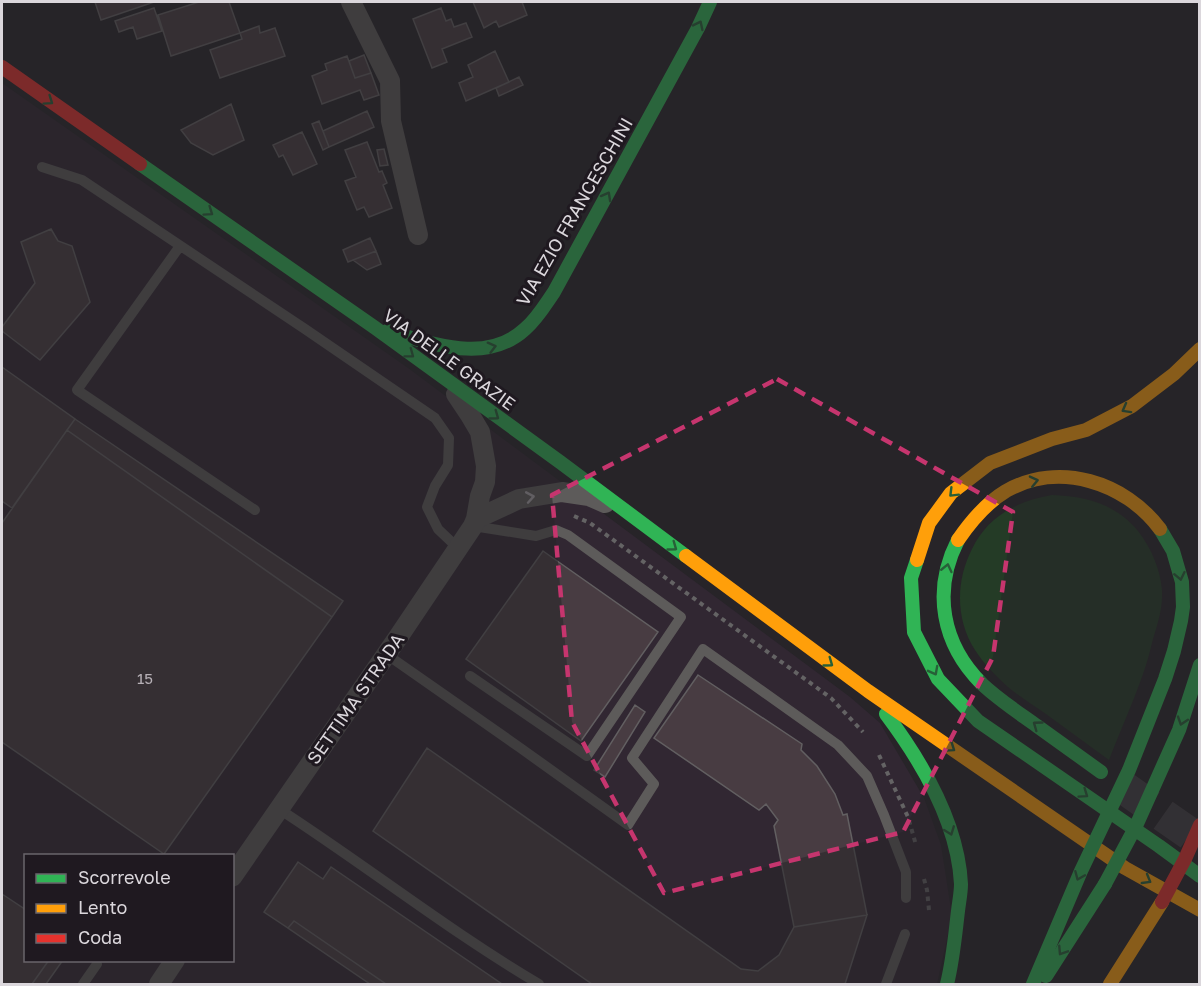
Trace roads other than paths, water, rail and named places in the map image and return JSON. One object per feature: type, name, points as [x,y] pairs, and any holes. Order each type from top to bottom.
[{"type":"main road","name":"VIA EZIO FRANCESCHINI","points":[[374,327],[474,351],[499,346],[523,332],[533,322],[554,291],[710,2]]},
{"type":"main road","name":"VIA DELLE GRAZIE","points":[[2,67],[374,327],[868,691]]},
{"type":"main road","points":[[1200,349],[1174,375],[1132,406],[1086,430],[1053,439],[990,463],[966,481],[951,493],[929,523],[910,578],[914,632],[938,680],[978,721],[1200,876]]},
{"type":"main road","points":[[1033,984],[1087,858],[1136,754],[1169,669],[1182,613],[1183,595],[1182,578],[1177,562],[1162,532],[1139,505],[1125,495],[1095,482],[1064,477],[1032,480],[1004,491],[984,506],[957,540],[946,568],[945,618],[960,657],[974,676],[991,692],[1101,771]]},
{"type":"main road","points":[[1040,984],[1105,884],[1137,826],[1179,730],[1200,665]]},
{"type":"main road","points":[[868,691],[1125,868],[1200,910]]},
{"type":"main road","points":[[868,691],[905,738],[937,795],[954,841],[961,886],[953,959],[947,984]]},
{"type":"main road","points":[[1110,984],[1162,902],[1200,825]]},
{"type":"street","points":[[351,2],[390,81],[391,122],[418,235]]},
{"type":"street","name":"SETTIMA STRADA","points":[[234,874],[475,522],[485,482],[486,466],[480,432],[447,381]]},
{"type":"street","points":[[475,522],[519,499],[562,492],[589,496],[626,512]]},
{"type":"street","points":[[159,984],[174,962]]},
{"type":"lane","points":[[42,167],[82,180],[435,418],[448,438],[448,465],[435,486],[428,507],[438,529],[458,548]]},
{"type":"lane","points":[[180,246],[77,390],[255,510]]},
{"type":"lane","points":[[470,676],[587,756],[681,617],[568,535],[556,530],[536,536],[475,522]]},
{"type":"lane","points":[[386,654],[628,825],[654,784],[632,758],[703,649],[838,745],[867,776],[906,872],[906,898]]},
{"type":"lane","points":[[279,810],[325,839],[494,958],[539,984]]},
{"type":"lane","points":[[886,984],[904,934]]},
{"type":"lane","points":[[83,984],[97,964]]},
{"type":"tunnel","points":[[1123,787],[1200,841]]}]
